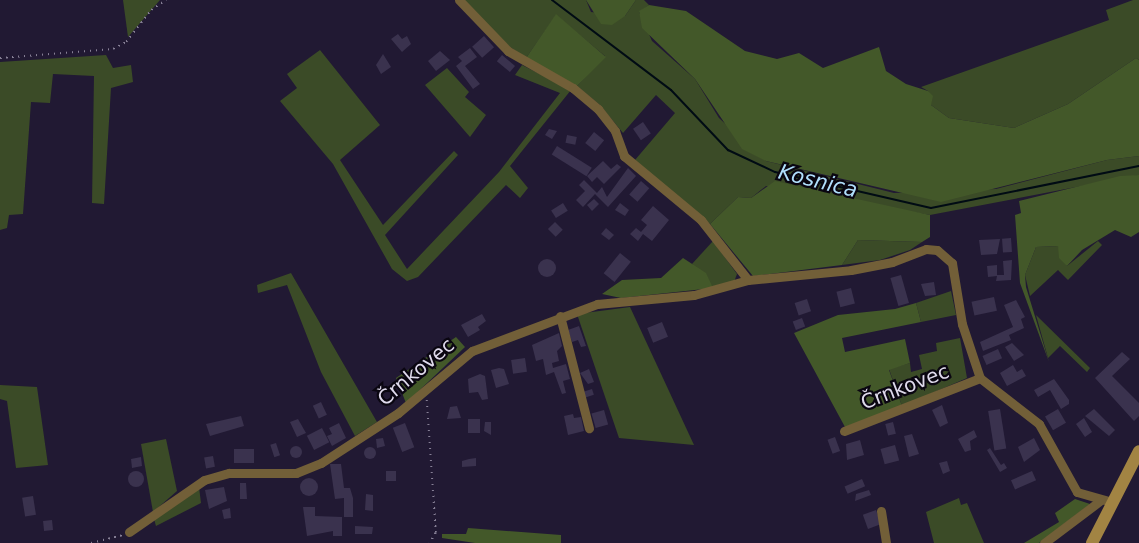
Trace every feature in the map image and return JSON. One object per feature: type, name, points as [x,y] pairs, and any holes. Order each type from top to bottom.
[{"type":"main road","points":[[1092,543],[1106,501],[1139,450]]},
{"type":"street","points":[[459,0],[508,51],[573,88],[598,109],[615,131],[624,156],[701,220],[748,280]]},
{"type":"street","name":"Črnkovec","points":[[129,532],[204,480],[229,473],[281,475],[307,470],[371,433],[472,351],[560,316],[597,304],[694,295],[748,280],[851,270],[892,262],[918,251],[937,250],[952,263],[962,324],[980,378],[1039,424],[1073,488],[1106,501]]},
{"type":"street","points":[[560,316],[589,428]]},
{"type":"street","name":"Črnkovec","points":[[844,431],[980,378]]},
{"type":"street","points":[[1044,543],[1106,501]]},
{"type":"street","points":[[881,511],[886,543]]},
{"type":"path","points":[[0,58],[113,49],[126,42],[151,10],[166,0]]},
{"type":"path","points":[[427,387],[436,533],[430,543]]},
{"type":"path","points":[[91,543],[129,532]]},
{"type":"green space","points":[[123,0],[160,0],[128,37]]},
{"type":"green space","points":[[462,0],[586,0],[591,12],[625,16],[636,0],[644,0],[649,5],[639,12],[652,41],[695,79],[719,118],[766,161],[894,193],[996,189],[1107,160],[1139,156],[1139,175],[930,215],[766,186],[751,198],[738,197],[710,224],[635,160],[675,113],[656,95],[623,133],[600,105],[577,86],[605,56],[556,15],[526,58],[510,47]]},
{"type":"green space","points":[[586,0],[636,0],[625,16],[612,25],[601,24]]},
{"type":"green space","points":[[1139,0],[1139,60],[1136,58],[1068,104],[1014,128],[949,118],[931,105],[928,91],[921,87],[1109,20],[1106,10]]},
{"type":"green space","points":[[649,5],[686,11],[745,51],[777,59],[799,53],[823,68],[879,47],[886,71],[906,84],[928,91],[933,96],[931,105],[949,118],[1014,128],[1068,104],[1136,58],[1139,60],[1139,156],[1107,160],[941,202],[766,161],[742,149],[695,79],[642,28],[639,11]]},
{"type":"green space","points":[[556,14],[606,57],[577,86],[526,58]]},
{"type":"green space","points":[[320,50],[380,125],[340,160],[383,225],[454,151],[458,155],[385,235],[407,269],[499,172],[560,93],[515,75],[522,65],[571,90],[510,166],[528,188],[520,198],[506,185],[418,277],[407,281],[392,269],[333,164],[280,101],[297,88],[287,74]]},
{"type":"green space","points":[[106,55],[113,68],[131,65],[133,82],[111,88],[104,204],[92,203],[94,76],[53,74],[50,103],[31,102],[23,214],[9,215],[7,228],[0,230],[0,62]]},
{"type":"green space","points":[[447,68],[469,92],[465,97],[486,115],[470,137],[425,85]]},
{"type":"green space","points":[[1139,175],[1139,232],[1131,237],[1115,230],[1082,250],[1067,266],[1059,258],[1058,246],[1036,247],[1025,275],[1026,287],[1049,362],[1020,283],[1015,215],[1021,213],[1019,201],[1120,176]]},
{"type":"green space","points":[[775,181],[930,215],[930,237],[922,242],[858,240],[842,265],[753,276],[710,224],[738,197],[751,198]]},
{"type":"green space","points":[[858,240],[922,242],[910,250],[880,260],[842,265]]},
{"type":"green space","points":[[713,241],[737,274],[734,282],[713,288],[692,264]]},
{"type":"green space","points":[[1098,241],[1102,245],[1068,280],[1058,270],[1030,296],[1025,275],[1036,247],[1058,246],[1067,266]]},
{"type":"green space","points":[[683,258],[706,273],[713,288],[621,298],[602,294],[622,280],[661,278]]},
{"type":"green space","points":[[291,273],[377,422],[355,436],[321,372],[287,285],[258,293],[257,285]]},
{"type":"green space","points":[[951,291],[956,315],[921,322],[916,303]]},
{"type":"green space","points":[[916,303],[921,322],[842,338],[845,352],[905,339],[910,363],[889,370],[902,406],[845,427],[794,333],[838,315],[895,309]]},
{"type":"green space","points":[[630,307],[694,445],[619,438],[577,314]]},
{"type":"green space","points":[[1036,315],[1090,368],[1087,372],[1060,346],[1048,358]]},
{"type":"green space","points":[[456,337],[465,347],[406,403],[396,378]]},
{"type":"green space","points":[[960,338],[967,378],[902,406],[889,369],[910,363],[911,372],[922,369],[919,355],[937,351],[936,343]]},
{"type":"green space","points":[[0,385],[37,387],[48,465],[16,468],[7,401],[0,399]]},
{"type":"green space","points":[[166,439],[177,491],[153,512],[141,444]]},
{"type":"green space","points":[[199,487],[201,503],[156,526],[154,519]]},
{"type":"green space","points":[[959,498],[961,505],[967,503],[984,543],[934,543],[926,512]]},
{"type":"green space","points":[[1075,499],[1090,504],[1039,543],[1024,543],[1059,522],[1055,513]]},
{"type":"green space","points":[[468,528],[561,535],[561,543],[475,543],[442,538],[442,534],[466,534]]},
{"type":"building","points":[[398,34],[402,39],[407,36],[411,44],[402,52],[391,39]]},
{"type":"building","points":[[484,36],[494,47],[482,58],[472,47]]},
{"type":"building","points":[[470,48],[477,57],[465,66],[480,84],[473,89],[456,66],[462,61],[458,57]]},
{"type":"building","points":[[440,51],[450,60],[436,71],[428,61]]},
{"type":"building","points":[[383,54],[391,67],[381,74],[376,65]]},
{"type":"building","points":[[502,55],[515,66],[510,72],[497,61]]},
{"type":"building","points":[[643,122],[651,134],[641,140],[633,129]]},
{"type":"building","points":[[549,129],[557,131],[552,139],[545,135]]},
{"type":"building","points":[[594,132],[604,140],[595,151],[585,143]]},
{"type":"building","points":[[567,135],[577,137],[575,145],[565,143]]},
{"type":"building","points":[[557,146],[592,168],[586,176],[552,154]]},
{"type":"building","points":[[603,161],[611,169],[617,164],[621,167],[604,184],[597,177],[592,182],[587,176]]},
{"type":"building","points":[[628,168],[636,176],[608,207],[595,194],[583,207],[576,200],[585,191],[579,185],[584,180],[597,193],[602,187],[607,197]]},
{"type":"building","points":[[641,181],[649,188],[637,202],[629,195]]},
{"type":"building","points":[[594,199],[599,204],[592,211],[587,205]]},
{"type":"building","points":[[563,203],[568,211],[556,218],[551,210]]},
{"type":"building","points":[[620,203],[629,210],[625,216],[615,210]]},
{"type":"building","points":[[653,206],[669,220],[652,241],[643,234],[638,241],[630,234],[636,228],[641,232],[647,225],[641,220]]},
{"type":"building","points":[[555,222],[563,230],[556,237],[548,229]]},
{"type":"building","points":[[606,228],[614,235],[609,240],[601,234]]},
{"type":"building","points":[[1011,238],[1012,252],[1003,253],[1002,239]]},
{"type":"building","points":[[1000,239],[997,254],[981,255],[979,240]]},
{"type":"building","points":[[620,253],[631,262],[615,282],[604,273]]},
{"type":"building","points":[[547,259],[553,262],[556,268],[553,274],[547,277],[541,274],[538,268],[541,262]]},
{"type":"building","points":[[1012,260],[1011,280],[996,281],[997,276],[988,277],[987,266],[997,265],[997,275],[1004,275],[1003,261]]},
{"type":"building","points":[[901,275],[909,303],[898,306],[890,278]]},
{"type":"building","points":[[934,282],[936,295],[925,296],[921,284]]},
{"type":"building","points":[[851,288],[855,304],[840,307],[836,292]]},
{"type":"building","points":[[994,297],[997,311],[974,315],[972,302]]},
{"type":"building","points":[[807,299],[811,311],[799,315],[795,303]]},
{"type":"building","points":[[1016,300],[1025,317],[1021,319],[1024,328],[1009,335],[1011,340],[983,351],[980,342],[1013,327],[1004,305]]},
{"type":"building","points":[[482,314],[486,321],[478,327],[480,330],[468,337],[461,325]]},
{"type":"building","points":[[802,318],[805,326],[796,330],[793,322]]},
{"type":"building","points":[[662,322],[668,337],[653,343],[647,328]]},
{"type":"building","points":[[579,326],[586,346],[581,347],[578,340],[572,342],[568,330]]},
{"type":"building","points":[[559,333],[562,346],[557,351],[559,361],[552,363],[553,368],[566,364],[570,379],[563,381],[566,393],[562,394],[554,372],[546,375],[543,359],[536,361],[532,345]]},
{"type":"building","points":[[1012,343],[1024,355],[1014,361],[1005,347]]},
{"type":"building","points":[[998,349],[1002,358],[987,365],[982,356]]},
{"type":"building","points":[[1122,352],[1130,359],[1112,376],[1139,403],[1139,416],[1134,421],[1095,378]]},
{"type":"building","points":[[525,358],[527,372],[513,374],[511,360]]},
{"type":"building","points":[[1013,365],[1017,372],[1022,369],[1026,376],[1007,386],[1000,373]]},
{"type":"building","points":[[504,369],[509,384],[496,388],[491,370]]},
{"type":"building","points":[[589,369],[594,382],[588,384],[580,373]]},
{"type":"building","points":[[480,374],[485,376],[488,399],[482,400],[478,392],[469,393],[468,379]]},
{"type":"building","points":[[1054,379],[1069,400],[1069,404],[1061,409],[1050,390],[1038,397],[1034,390]]},
{"type":"building","points":[[592,389],[594,395],[585,397],[583,392]]},
{"type":"building","points":[[321,402],[327,415],[319,418],[313,406]]},
{"type":"building","points":[[942,405],[948,423],[940,427],[932,410]]},
{"type":"building","points":[[457,406],[461,418],[447,419],[450,407]]},
{"type":"building","points":[[1000,409],[1006,449],[994,450],[988,411]]},
{"type":"building","points":[[1058,409],[1066,423],[1053,430],[1045,416]]},
{"type":"building","points":[[1094,409],[1115,430],[1109,436],[1085,416]]},
{"type":"building","points":[[604,410],[608,424],[596,428],[592,414]]},
{"type":"building","points":[[573,414],[574,418],[581,417],[584,431],[568,435],[564,416]]},
{"type":"building","points":[[241,416],[244,426],[210,436],[206,424]]},
{"type":"building","points":[[1084,418],[1092,432],[1085,437],[1076,424]]},
{"type":"building","points":[[298,419],[306,433],[297,437],[290,422]]},
{"type":"building","points":[[468,419],[480,419],[480,433],[468,433]]},
{"type":"building","points":[[485,422],[491,422],[491,435],[484,431]]},
{"type":"building","points":[[893,422],[896,434],[888,436],[885,424]]},
{"type":"building","points":[[339,423],[346,438],[332,446],[327,436],[332,434],[329,428]]},
{"type":"building","points":[[405,423],[414,447],[402,452],[393,428]]},
{"type":"building","points":[[322,428],[329,442],[314,450],[307,436]]},
{"type":"building","points":[[974,430],[977,437],[970,441],[971,450],[965,452],[958,439]]},
{"type":"building","points":[[912,434],[919,454],[909,457],[904,436]]},
{"type":"building","points":[[835,437],[840,451],[833,454],[827,440]]},
{"type":"building","points":[[383,438],[385,446],[377,448],[376,439]]},
{"type":"building","points":[[1034,438],[1040,450],[1024,462],[1018,447]]},
{"type":"building","points":[[860,440],[864,455],[847,460],[846,444]]},
{"type":"building","points":[[276,443],[280,455],[274,457],[270,445]]},
{"type":"building","points":[[895,445],[899,460],[885,464],[881,449]]},
{"type":"building","points":[[298,446],[302,452],[298,458],[294,458],[290,450]]},
{"type":"building","points":[[372,447],[376,453],[372,459],[368,459],[364,451]]},
{"type":"building","points":[[990,448],[1001,465],[1004,463],[1007,468],[1000,472],[987,450]]},
{"type":"building","points":[[234,449],[254,449],[254,463],[234,463]]},
{"type":"building","points":[[213,456],[215,467],[206,468],[204,458]]},
{"type":"building","points":[[141,457],[142,466],[132,468],[131,459]]},
{"type":"building","points":[[476,458],[476,466],[462,467],[462,461]]},
{"type":"building","points":[[947,461],[950,471],[943,474],[939,463]]},
{"type":"building","points":[[330,464],[341,464],[344,488],[350,488],[353,498],[353,517],[344,517],[344,498],[335,499]]},
{"type":"building","points":[[136,471],[144,479],[136,487],[128,479]]},
{"type":"building","points":[[386,471],[396,471],[396,481],[386,481]]},
{"type":"building","points":[[1032,471],[1036,480],[1015,489],[1011,480]]},
{"type":"building","points":[[309,478],[315,481],[318,487],[315,493],[309,496],[303,493],[300,487],[303,481]]},
{"type":"building","points":[[862,479],[865,486],[848,494],[845,486]]},
{"type":"building","points":[[240,483],[246,483],[247,499],[240,499]]},
{"type":"building","points":[[224,487],[227,501],[209,509],[205,490]]},
{"type":"building","points":[[869,490],[871,495],[855,501],[856,494]]},
{"type":"building","points":[[366,494],[373,495],[373,511],[365,510]]},
{"type":"building","points":[[33,496],[36,515],[25,516],[22,498]]},
{"type":"building","points":[[303,507],[315,507],[315,516],[342,517],[342,536],[333,536],[333,531],[307,536]]},
{"type":"building","points":[[230,508],[231,518],[224,519],[222,510]]},
{"type":"building","points":[[876,510],[881,524],[868,529],[863,515]]},
{"type":"building","points":[[52,520],[53,530],[44,531],[43,521]]},
{"type":"building","points":[[355,526],[373,527],[372,534],[355,534]]},
{"type":"waterway","name":"Kosnica","points":[[552,0],[671,90],[728,150],[775,172],[931,208],[1139,166]]}]
